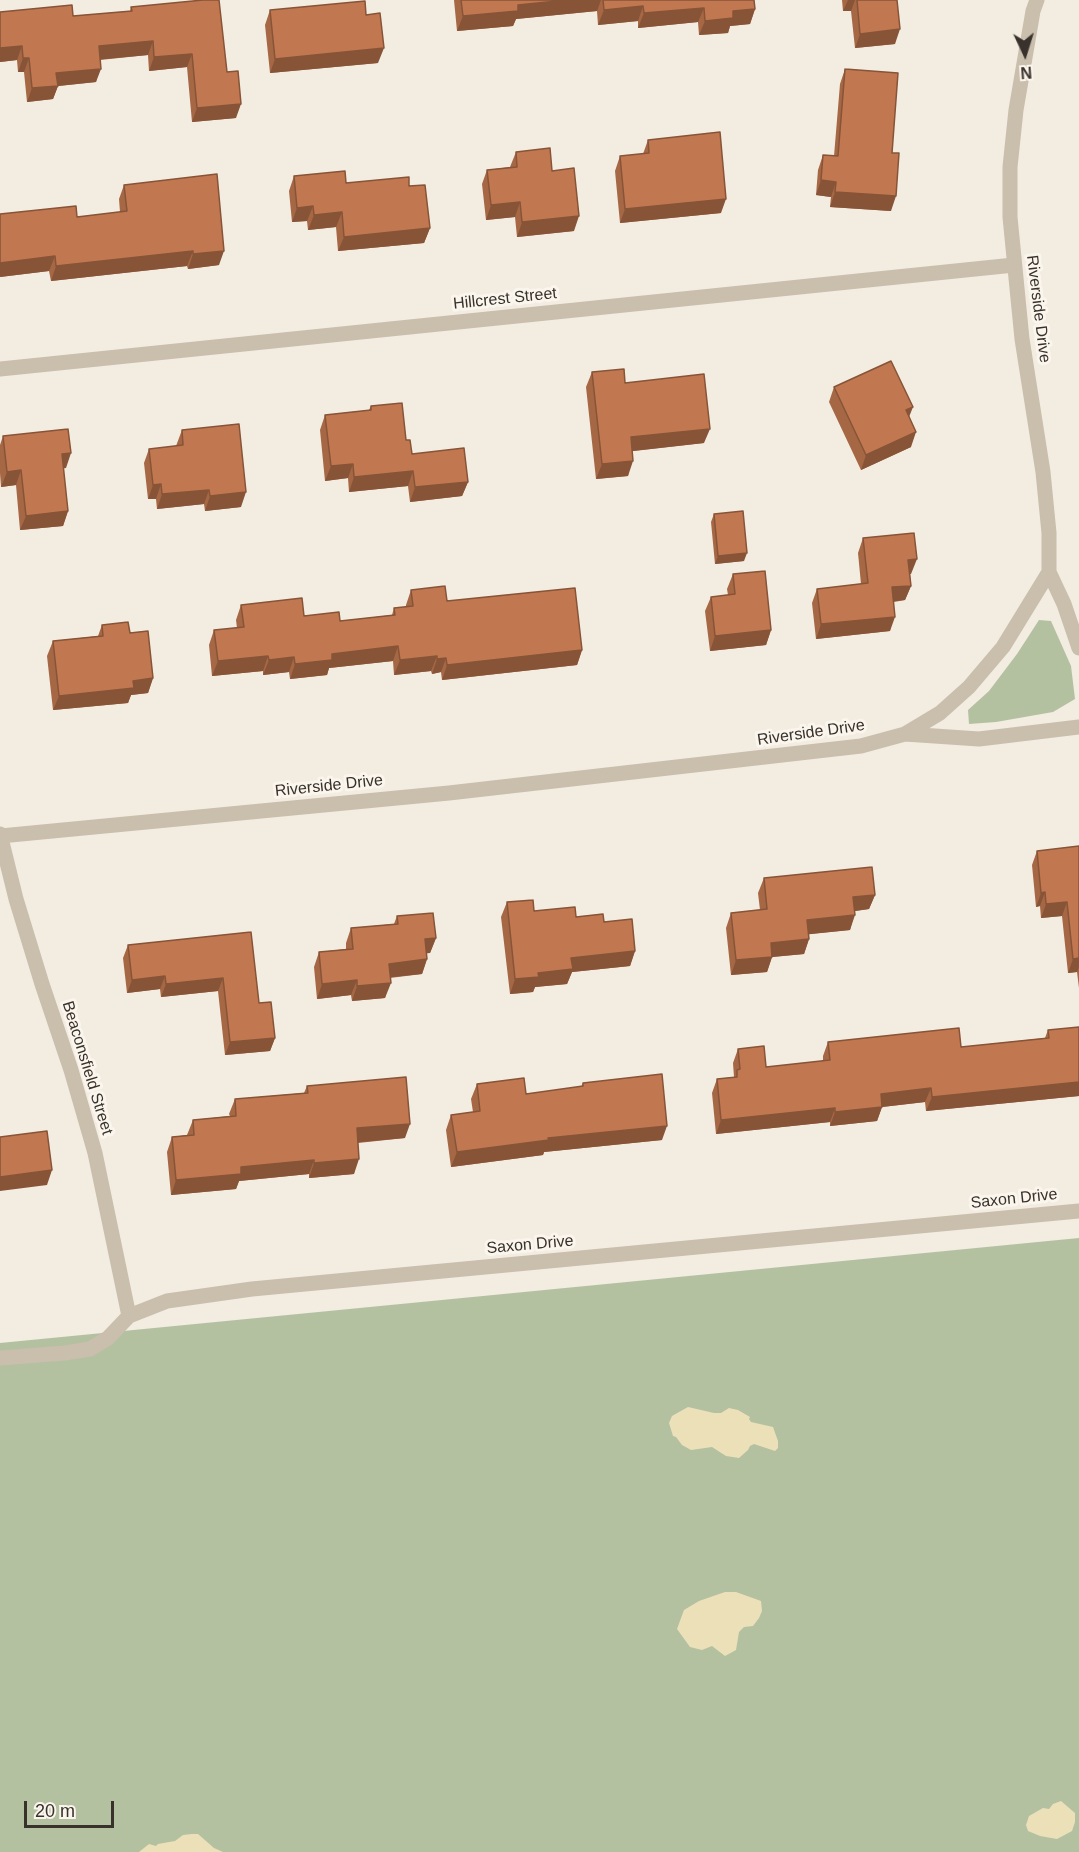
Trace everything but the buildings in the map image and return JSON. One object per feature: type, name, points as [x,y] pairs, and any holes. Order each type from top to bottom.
[{"type":"street","name":"Riverside Drive","points":[[0,835],[438,794],[861,747],[905,734],[940,713],[969,687],[1003,646],[1049,572],[1049,533],[1044,472],[1022,339],[1011,217],[1010,166],[1018,99],[1037,0]]},
{"type":"street","name":"Hillcrest Street","points":[[0,369],[1014,265]]},
{"type":"street","points":[[1049,572],[1064,604],[1079,648]]},
{"type":"street","points":[[905,734],[979,739],[1079,727]]},
{"type":"street","name":"Beaconsfield Street","points":[[0,835],[16,899],[95,1153],[129,1316]]},
{"type":"street","name":"Saxon Drive","points":[[0,1358],[90,1349],[108,1338],[129,1316],[167,1301],[252,1289],[1079,1211]]},
{"type":"green space","points":[[1039,620],[1051,621],[1071,666],[1075,699],[1053,712],[996,722],[969,724],[968,710],[989,691]]},
{"type":"green space","points":[[1079,1238],[1079,1852],[0,1852],[0,1343]]},
{"type":"sand","points":[[688,1407],[714,1413],[721,1413],[729,1408],[738,1410],[750,1417],[751,1422],[773,1427],[778,1448],[775,1451],[754,1444],[739,1458],[726,1456],[712,1447],[691,1450],[673,1436],[669,1423],[672,1416]]},
{"type":"sand","points":[[725,1592],[736,1592],[761,1601],[762,1611],[759,1618],[753,1626],[744,1627],[739,1632],[736,1650],[725,1656],[712,1646],[702,1650],[690,1647],[677,1629],[684,1610],[699,1601]]},
{"type":"sand","points":[[1061,1801],[1075,1813],[1072,1831],[1057,1839],[1028,1831],[1026,1825],[1029,1816],[1043,1808],[1049,1809],[1053,1804]]},
{"type":"sand","points":[[198,1834],[214,1848],[223,1852],[139,1852],[149,1844],[156,1846],[175,1841],[183,1835]]}]
